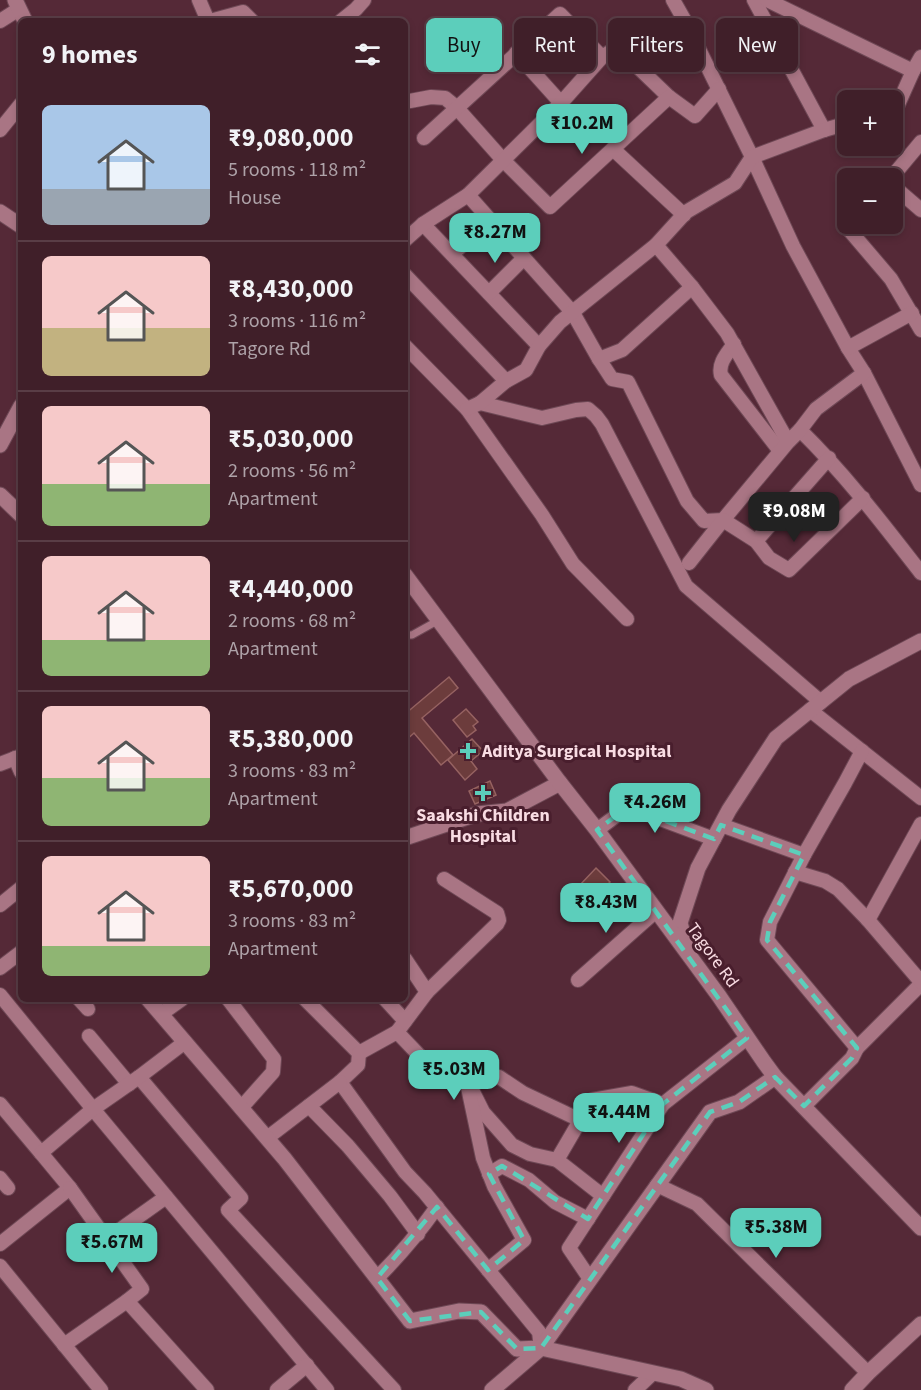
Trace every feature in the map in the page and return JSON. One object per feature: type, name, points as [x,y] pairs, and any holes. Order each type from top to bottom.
[{"type":"street","points":[[199,0],[208,18]]},
{"type":"street","points":[[673,0],[683,18]]},
{"type":"street","points":[[754,0],[824,130]]},
{"type":"street","points":[[767,0],[913,71]]},
{"type":"street","points":[[0,21],[20,10]]},
{"type":"street","points":[[346,18],[359,10]]},
{"type":"street","points":[[220,18],[243,12],[249,18]]},
{"type":"street","points":[[596,51],[602,57]]},
{"type":"street","points":[[408,237],[423,224],[468,195],[608,53]]},
{"type":"street","points":[[424,138],[514,55]]},
{"type":"street","points":[[903,93],[921,57]]},
{"type":"street","points":[[704,59],[793,246],[864,374],[921,486]]},
{"type":"street","points":[[533,72],[561,103]]},
{"type":"street","points":[[643,72],[669,97],[695,116],[719,89]]},
{"type":"street","points":[[408,100],[445,98],[550,207],[669,97]]},
{"type":"street","points":[[0,130],[18,108]]},
{"type":"street","points":[[474,406],[506,381],[526,370],[539,346],[560,322],[656,245],[686,212],[735,183],[752,157],[837,126]]},
{"type":"street","points":[[899,168],[921,142]]},
{"type":"street","points":[[613,149],[684,215]]},
{"type":"street","points":[[903,194],[921,210]]},
{"type":"street","points":[[468,195],[573,313],[612,379],[628,382],[687,501],[704,521],[723,520],[756,541],[769,558],[789,570],[863,498]]},
{"type":"street","points":[[0,212],[18,224]]},
{"type":"street","points":[[452,254],[491,221]]},
{"type":"street","points":[[423,224],[539,346]]},
{"type":"street","points":[[853,234],[891,279],[921,330]]},
{"type":"street","points":[[656,245],[692,287],[734,344],[784,447]]},
{"type":"street","points":[[489,293],[524,258]]},
{"type":"street","points":[[408,278],[506,381]]},
{"type":"street","points":[[599,359],[622,350],[692,287]]},
{"type":"street","points":[[848,348],[912,314]]},
{"type":"street","points":[[734,344],[722,363],[721,375],[784,447]]},
{"type":"street","points":[[408,349],[474,406],[573,564],[627,620]]},
{"type":"street","points":[[689,563],[816,409],[864,374]]},
{"type":"street","points":[[474,406],[542,418],[588,409],[596,416],[686,586],[862,751],[921,798]]},
{"type":"street","points":[[0,445],[18,412]]},
{"type":"street","points":[[801,430],[829,458],[863,498],[921,573]]},
{"type":"street","points":[[756,541],[829,458]]},
{"type":"street","points":[[0,495],[18,511]]},
{"type":"street","name":"Tagore Rd","points":[[410,584],[597,830],[719,996],[775,1077],[920,1225]]},
{"type":"street","points":[[690,957],[680,923],[698,868],[729,810],[776,738],[849,679],[921,641]]},
{"type":"street","points":[[857,1047],[767,940],[770,922],[795,872],[862,751]]},
{"type":"street","points":[[0,764],[18,757]]},
{"type":"street","points":[[408,837],[477,814],[507,811],[560,783]]},
{"type":"street","points":[[597,830],[628,807],[714,839]]},
{"type":"street","points":[[868,920],[921,824]]},
{"type":"street","points":[[721,825],[804,855]]},
{"type":"street","points":[[795,872],[825,880],[838,890],[868,920],[921,983],[857,1047],[852,1058],[804,1106]]},
{"type":"street","points":[[359,1053],[401,1026],[427,992],[499,920],[497,913],[444,879]]},
{"type":"street","points":[[0,905],[18,890]]},
{"type":"street","points":[[578,980],[656,910]]},
{"type":"street","points":[[0,968],[18,954]]},
{"type":"street","points":[[408,964],[427,992]]},
{"type":"street","points":[[0,995],[327,1390]]},
{"type":"street","points":[[151,1002],[267,1138],[410,1321],[459,1311],[481,1312],[517,1349],[541,1348],[681,1379],[706,1390]]},
{"type":"street","points":[[161,1014],[178,1002]]},
{"type":"street","points":[[230,1002],[274,1059],[273,1072],[241,1108]]},
{"type":"street","points":[[267,1138],[340,1082],[358,1065],[359,1053],[308,1002]]},
{"type":"street","points":[[387,1002],[401,1026],[437,1074],[466,1078],[499,1077],[523,1093],[580,1120]]},
{"type":"street","points":[[89,1036],[134,1081],[241,1198],[228,1210],[394,1390]]},
{"type":"street","points":[[590,1279],[569,1248],[663,1104],[747,1038]]},
{"type":"street","points":[[41,1153],[93,1109],[185,1042]]},
{"type":"street","points":[[492,1390],[541,1348],[710,1112],[739,1102],[775,1077]]},
{"type":"street","points":[[466,1078],[483,1112],[512,1145],[530,1154],[557,1160],[603,1196]]},
{"type":"street","points":[[466,1078],[483,1158],[494,1186],[524,1240],[488,1270]]},
{"type":"street","points":[[340,1082],[405,1172],[437,1207],[539,1332],[541,1348]]},
{"type":"street","points":[[557,1160],[592,1100],[632,1094],[663,1104]]},
{"type":"street","points":[[0,1104],[70,1188],[142,1289],[64,1345]]},
{"type":"street","points":[[309,1106],[348,1146],[418,1234]]},
{"type":"street","points":[[489,1174],[502,1166],[530,1180],[555,1202],[588,1219]]},
{"type":"street","points":[[657,1185],[697,1204],[868,1373]]},
{"type":"street","points":[[1,1242],[70,1188]]},
{"type":"street","points":[[106,1239],[166,1197]]},
{"type":"street","points":[[377,1278],[418,1234],[437,1207]]},
{"type":"street","points":[[0,1266],[101,1390]]},
{"type":"street","points":[[127,1301],[207,1390]]},
{"type":"street","points":[[852,1390],[921,1324]]},
{"type":"street","points":[[276,1390],[307,1365]]},
{"type":"street","points":[[635,1390],[653,1373]]},
{"type":"lane","points":[[408,635],[439,620]]},
{"type":"highlighted area","points":[[628,807],[714,839],[721,825],[804,855],[770,922],[767,940],[857,1048],[852,1058],[804,1106],[775,1077],[739,1102],[710,1112],[541,1348],[517,1349],[481,1312],[410,1321],[377,1278],[437,1207],[488,1270],[524,1240],[489,1174],[502,1166],[588,1219],[663,1104],[747,1038],[597,830]]},
{"type":"building","points":[[449,677],[458,688],[422,718],[453,755],[441,765],[414,733],[408,738],[408,711]]},
{"type":"building","points":[[466,709],[478,722],[473,726],[476,730],[467,737],[453,720]]},
{"type":"building","points":[[472,739],[483,751],[471,761],[477,769],[465,780],[448,760]]},
{"type":"building","points":[[490,781],[496,795],[475,804],[469,791]]},
{"type":"building","points":[[596,868],[610,882],[608,884],[619,897],[602,912],[579,886]]},
{"type":"place","name":"Aditya Surgical Hospital","points":[[468,751]]},
{"type":"place","name":"Saakshi Children Hospital","points":[[483,793]]}]
